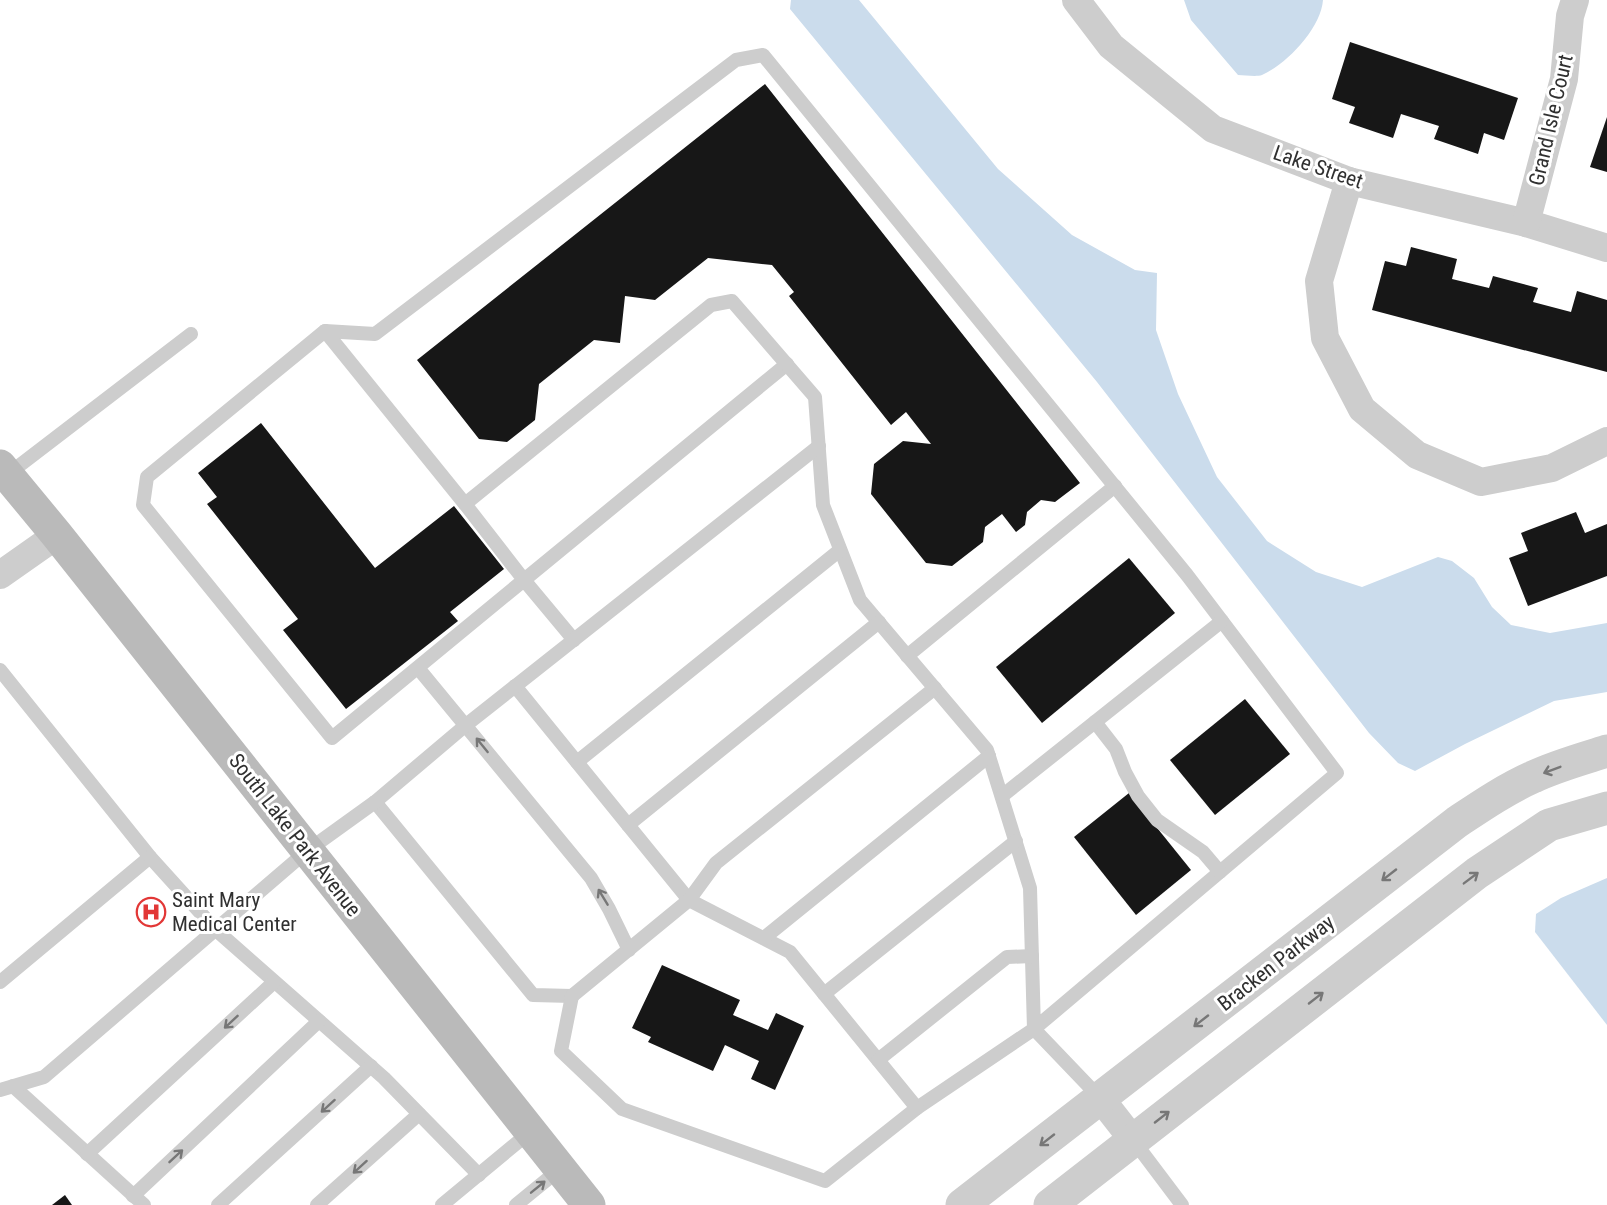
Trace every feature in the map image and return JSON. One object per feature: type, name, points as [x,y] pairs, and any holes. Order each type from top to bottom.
[{"type":"main road","name":"South Lake Park Avenue","points":[[4,471],[589,1205]]},
{"type":"street","name":"Lake Street","points":[[1076,0],[1112,46],[1214,129],[1349,181],[1527,223],[1607,248]]},
{"type":"street","name":"Grand Isle Court","points":[[1527,223],[1564,79],[1566,6]]},
{"type":"street","points":[[1349,181],[1319,281],[1324,338],[1362,409],[1417,455],[1480,482],[1552,468],[1607,441]]},
{"type":"street","points":[[0,575],[57,535]]},
{"type":"street","name":"Bracken Parkway","points":[[962,1205],[1457,822],[1495,797],[1532,777],[1607,752]]},
{"type":"street","points":[[1050,1205],[1477,873],[1549,825],[1607,808]]},
{"type":"street","points":[[1101,1099],[1133,1140]]},
{"type":"lane","points":[[787,364],[332,738],[143,505],[147,477],[325,331],[375,334],[736,60],[764,55],[1115,486],[1222,621],[1337,773],[1034,1029],[916,1108],[825,1181],[622,1109],[561,1050],[572,996],[689,900],[716,863],[935,688]]},
{"type":"lane","points":[[465,504],[711,305],[732,301],[815,397],[823,505],[860,600],[987,750],[1030,888],[1034,1029],[1101,1099]]},
{"type":"lane","points":[[325,331],[574,640]]},
{"type":"lane","points":[[4,471],[191,334]]},
{"type":"lane","points":[[7,1088],[44,1077],[307,851],[375,802],[466,725],[819,446]]},
{"type":"lane","points":[[908,656],[1115,486]]},
{"type":"lane","points":[[577,762],[840,550]]},
{"type":"lane","points":[[1002,796],[1222,621]]},
{"type":"lane","points":[[628,825],[879,622]]},
{"type":"lane","points":[[418,668],[591,878],[629,950]]},
{"type":"lane","points":[[0,670],[150,857],[216,930],[371,1066],[479,1175]]},
{"type":"lane","points":[[515,686],[689,900],[790,952],[916,1108]]},
{"type":"lane","points":[[1095,722],[1116,749],[1138,796],[1156,820],[1203,852],[1220,872]]},
{"type":"lane","points":[[764,938],[989,756]]},
{"type":"lane","points":[[375,802],[533,995],[572,996]]},
{"type":"lane","points":[[824,994],[1016,841]]},
{"type":"lane","points":[[0,982],[150,857]]},
{"type":"lane","points":[[878,1060],[1007,957],[1032,956]]},
{"type":"lane","points":[[87,1154],[274,982]]},
{"type":"lane","points":[[7,1088],[139,1200],[319,1021]]},
{"type":"lane","points":[[218,1205],[371,1066]]},
{"type":"lane","points":[[317,1205],[419,1114]]},
{"type":"lane","points":[[442,1205],[530,1132]]},
{"type":"lane","points":[[1133,1140],[1182,1205]]},
{"type":"lane","points":[[516,1205],[560,1169]]},
{"type":"water","points":[[791,0],[859,0],[998,169],[1072,235],[1135,270],[1157,273],[1156,330],[1178,394],[1217,477],[1267,541],[1316,572],[1362,587],[1438,557],[1452,561],[1474,578],[1492,607],[1511,625],[1550,633],[1607,623],[1607,692],[1554,701],[1415,771],[1398,763],[1369,733],[1097,382],[790,9]]},
{"type":"water","points":[[1184,0],[1323,0],[1316,22],[1292,54],[1272,70],[1254,76],[1238,75],[1191,20]]},
{"type":"water","points":[[1607,878],[1607,1025],[1535,932],[1536,914],[1561,898]]},
{"type":"building","points":[[1350,42],[1518,98],[1504,140],[1484,133],[1478,154],[1434,139],[1439,126],[1401,114],[1393,138],[1349,123],[1355,107],[1332,99]]},
{"type":"building","points":[[765,84],[1080,483],[1055,502],[1041,500],[1027,512],[1025,525],[1016,532],[1002,514],[985,527],[983,542],[952,566],[926,563],[871,494],[874,464],[903,441],[931,444],[906,412],[891,425],[789,296],[794,292],[772,265],[708,258],[655,300],[625,296],[620,343],[594,340],[539,384],[535,420],[507,442],[479,439],[417,360]]},
{"type":"building","points":[[1607,117],[1607,172],[1590,167]]},
{"type":"building","points":[[1411,247],[1457,259],[1452,279],[1489,288],[1493,276],[1538,288],[1533,302],[1571,312],[1577,291],[1607,300],[1607,372],[1372,310],[1385,261],[1406,266]]},
{"type":"building","points":[[261,423],[375,568],[454,506],[504,569],[450,612],[458,621],[346,709],[283,630],[298,619],[207,504],[217,497],[198,473]]},
{"type":"building","points":[[1576,512],[1585,533],[1607,524],[1607,576],[1528,606],[1509,558],[1528,551],[1521,533]]},
{"type":"building","points":[[1129,558],[1175,613],[1042,723],[996,667]]},
{"type":"building","points":[[1245,699],[1290,754],[1215,815],[1170,760]]},
{"type":"building","points":[[1129,793],[1191,870],[1136,915],[1074,837]]},
{"type":"building","points":[[662,965],[740,1000],[733,1015],[768,1030],[776,1013],[804,1026],[775,1090],[751,1079],[759,1061],[725,1045],[713,1071],[648,1042],[651,1037],[632,1028]]},
{"type":"building","points":[[65,1195],[72,1205],[52,1205]]},
{"type":"place","name":"Saint Mary Medical Center","points":[[151,912]]}]
